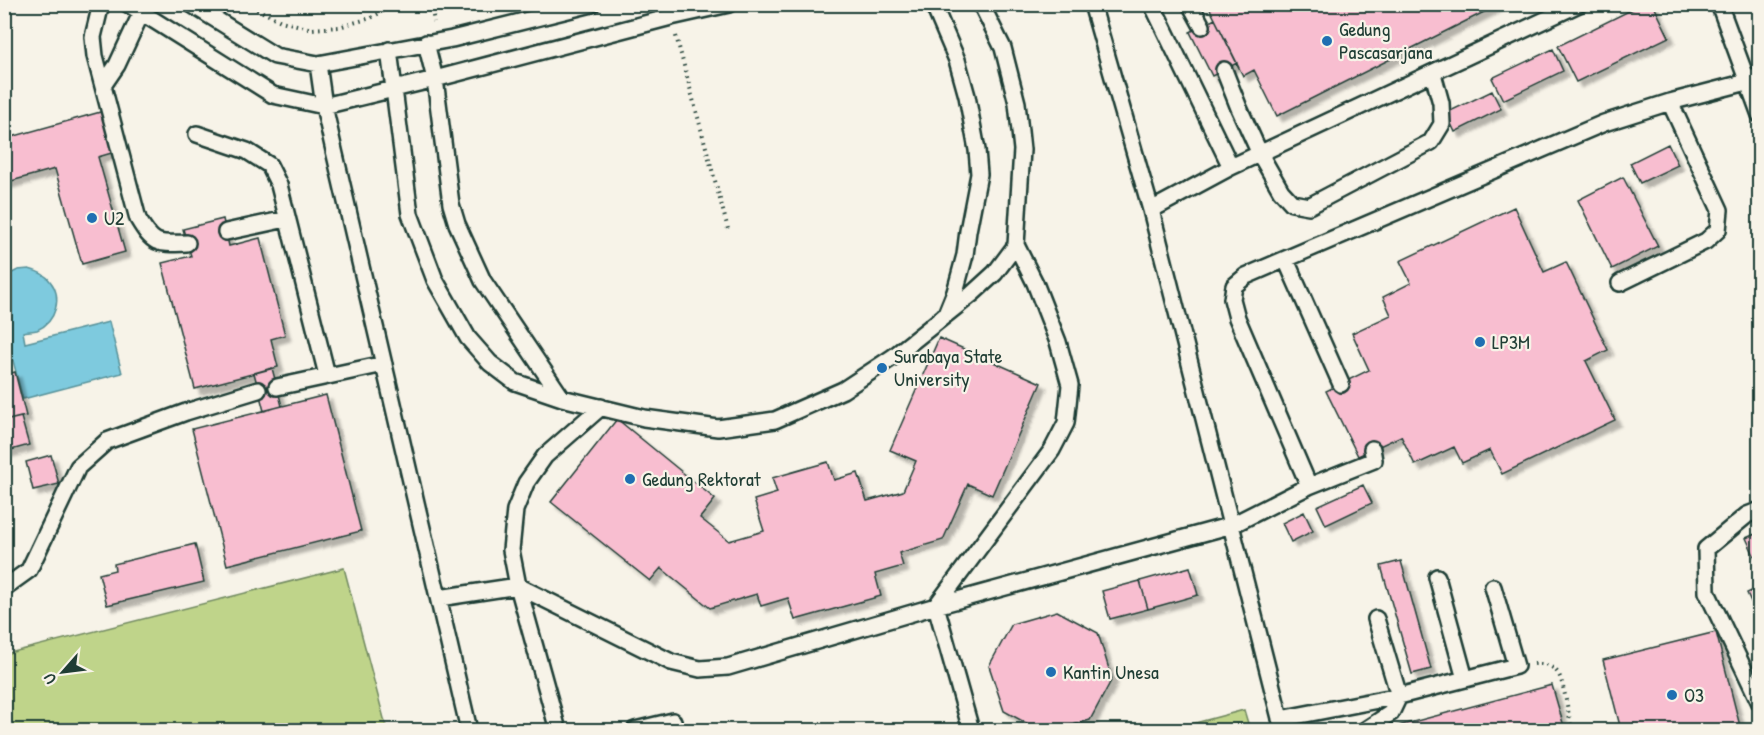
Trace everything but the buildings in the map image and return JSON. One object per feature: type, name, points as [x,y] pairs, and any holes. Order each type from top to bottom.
[{"type":"lane","points":[[101,4],[93,37],[95,56],[138,219],[147,234],[161,244],[187,243]]},
{"type":"lane","points":[[191,4],[274,56],[318,64],[452,39],[592,4]]},
{"type":"lane","points":[[104,84],[117,65],[138,8],[273,95],[324,106],[729,4]]},
{"type":"lane","points":[[933,4],[957,60],[967,96],[979,174],[965,255],[956,292],[946,314]]},
{"type":"lane","points":[[936,606],[1052,450],[1066,423],[1070,385],[1058,342],[1035,283],[1016,245],[1022,150],[1017,103],[1003,48],[981,4]]},
{"type":"lane","points":[[1092,4],[1151,210],[1282,724],[1516,666],[1493,587]]},
{"type":"lane","points":[[1152,4],[1231,167]]},
{"type":"lane","points":[[1190,4],[1202,26]]},
{"type":"lane","points":[[1151,210],[1231,167],[1579,4]]},
{"type":"lane","points":[[1719,4],[1753,78],[1760,116]]},
{"type":"lane","points":[[426,43],[435,79],[451,204],[457,224],[483,281],[562,398]]},
{"type":"lane","points":[[389,50],[410,214],[435,280],[468,338],[490,363],[515,382],[562,398],[644,418],[718,428],[775,420],[843,390],[893,357],[972,294],[995,273],[1016,245]]},
{"type":"lane","points":[[318,64],[324,106],[469,730]]},
{"type":"lane","points":[[1224,70],[1260,154],[1281,191],[1292,204],[1309,206],[1431,142],[1442,124],[1441,103],[1432,74]]},
{"type":"lane","points":[[1309,486],[1237,318],[1232,299],[1234,286],[1246,276],[1605,123],[1753,78]]},
{"type":"lane","points":[[1620,283],[1706,241],[1718,230],[1720,210],[1670,102]]},
{"type":"lane","points":[[197,134],[247,152],[269,165],[279,185],[327,375]]},
{"type":"lane","points":[[226,232],[286,219]]},
{"type":"lane","points":[[1286,260],[1341,384]]},
{"type":"lane","points":[[277,387],[384,364]]},
{"type":"lane","points":[[4,588],[29,570],[78,467],[107,441],[186,412],[258,390]]},
{"type":"lane","points":[[558,730],[518,586],[511,550],[515,510],[526,483],[545,456],[601,407]]},
{"type":"lane","points":[[439,598],[518,586],[671,662],[700,669],[728,667],[936,606],[1232,525],[1309,486],[1374,460],[1372,449]]},
{"type":"lane","points":[[1760,510],[1747,515],[1706,549],[1707,592],[1760,703]]},
{"type":"lane","points":[[1437,577],[1465,679]]},
{"type":"lane","points":[[936,606],[971,730]]},
{"type":"lane","points":[[1365,730],[1391,713],[1399,696],[1376,619]]},
{"type":"lane","points":[[635,730],[673,721],[676,730]]},
{"type":"path","points":[[246,4],[281,21],[312,29],[339,27],[371,18],[395,4]]},
{"type":"path","points":[[671,17],[728,230]]},
{"type":"path","points":[[1516,666],[1540,663],[1551,666],[1559,675],[1572,730]]},
{"type":"green space","points":[[344,568],[387,730],[5,730],[5,654]]},
{"type":"green space","points":[[1244,710],[1250,730],[1169,730]]},
{"type":"water","points":[[29,269],[41,273],[48,279],[54,287],[57,301],[53,315],[44,326],[37,330],[23,332],[25,343],[109,322],[122,373],[23,399],[5,330],[4,277],[18,270]]},
{"type":"place","name":"Gedung Pascasarjana","points":[[1327,41]]},
{"type":"place","name":"U2","points":[[92,218]]},
{"type":"place","name":"LP3M","points":[[1480,342]]},
{"type":"place","name":"Surabaya State University","points":[[882,368]]},
{"type":"place","name":"Gedung Rektorat","points":[[630,479]]},
{"type":"place","name":"Kantin Unesa","points":[[1051,672]]},
{"type":"place","name":"O3","points":[[1672,695]]}]
